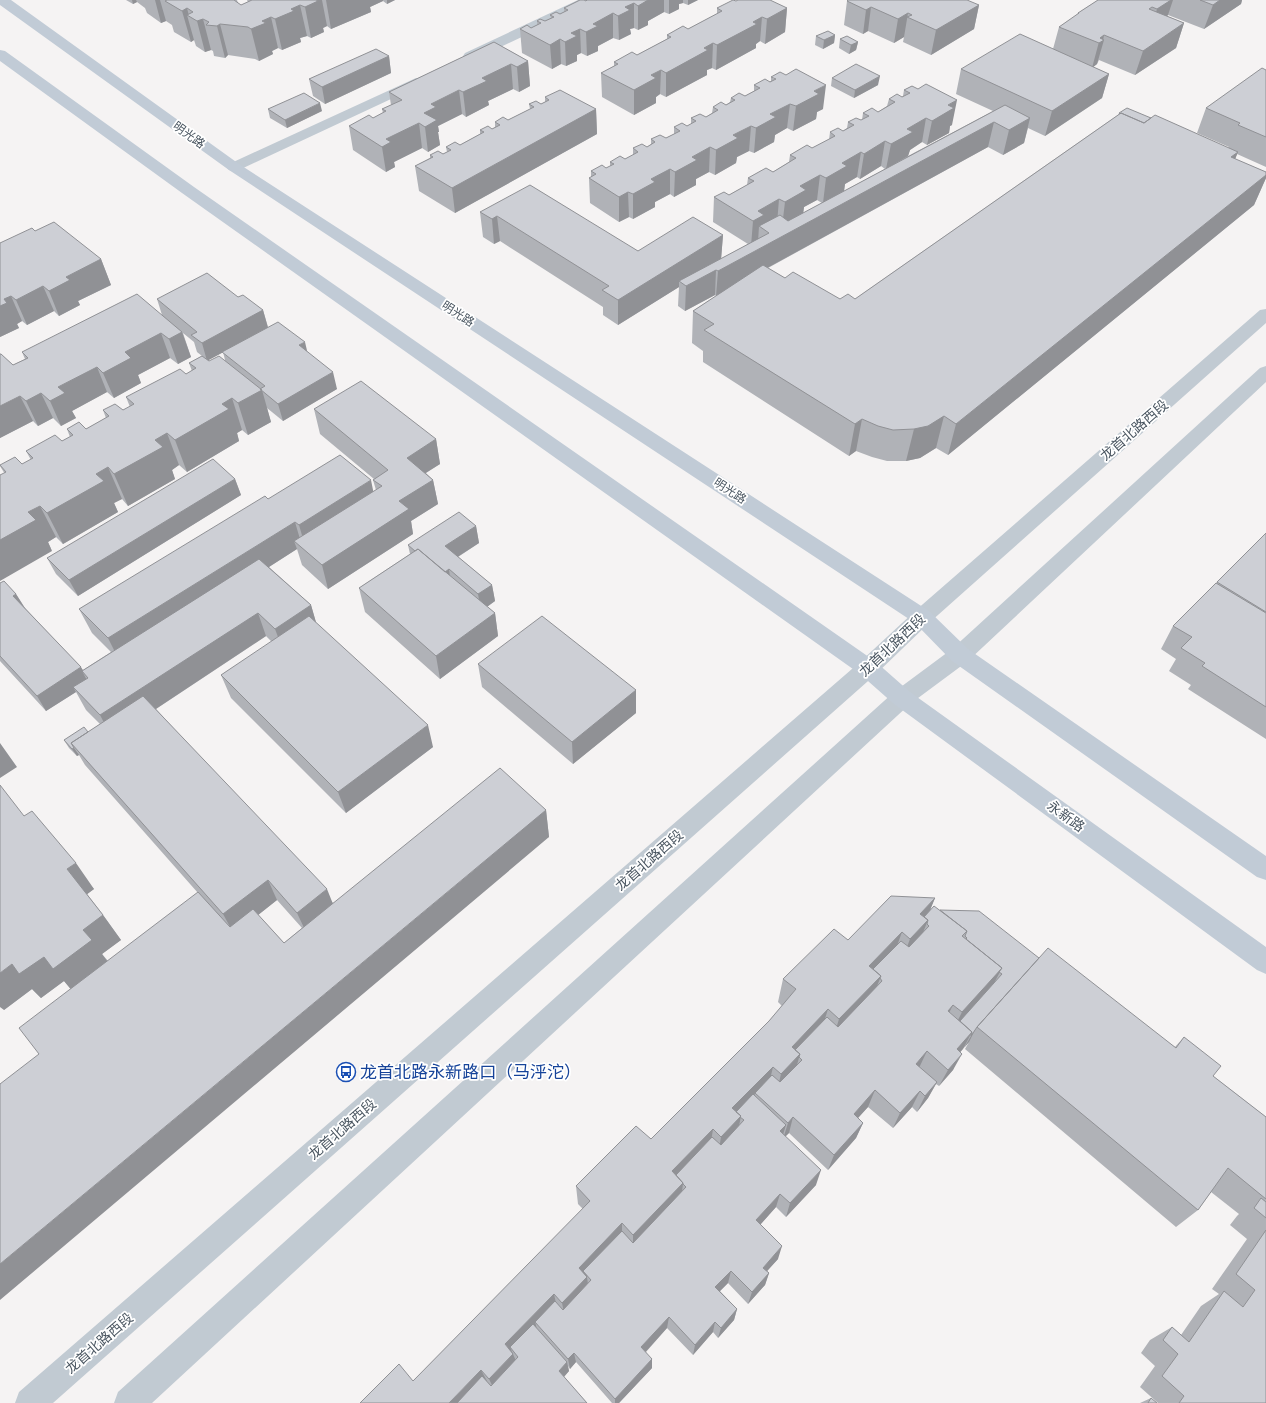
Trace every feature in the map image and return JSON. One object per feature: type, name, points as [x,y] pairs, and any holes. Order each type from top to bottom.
[{"type":"main road","name":"明光路","points":[[2,0],[234,167],[922,617]]},
{"type":"main road","points":[[0,54],[194,194],[868,668]]},
{"type":"main road","points":[[922,617],[960,656],[1266,869]]},
{"type":"main road","name":"永新路","points":[[868,668],[902,698],[1266,962]]},
{"type":"street","points":[[454,64],[589,0]]},
{"type":"street","points":[[234,167],[426,77]]},
{"type":"street","name":"龙首北路西段","points":[[30,1403],[868,668],[922,617],[1266,314]]},
{"type":"street","points":[[129,1403],[902,698],[960,656],[1266,372]]},
{"type":"building","points":[[234,0],[241,5],[252,0],[318,1],[305,7],[300,5],[291,9],[294,11],[275,19],[271,17],[262,21],[266,23],[251,29],[248,27],[220,24],[217,26],[206,25],[209,22],[203,19],[197,21],[187,15],[193,12],[187,8],[182,11],[165,1]]},
{"type":"building","points":[[580,0],[648,0],[638,6],[634,3],[625,7],[630,10],[618,16],[613,13],[593,24],[598,26],[586,32],[580,29],[571,33],[577,36],[565,42],[560,39],[550,45],[520,29],[527,25],[531,28],[541,23],[537,21],[540,19],[545,21],[554,17],[550,15],[556,12],[560,14],[568,10],[564,8]]},
{"type":"building","points":[[733,0],[770,0],[787,8],[767,19],[762,17],[753,22],[757,24],[717,45],[713,43],[704,48],[708,50],[666,73],[661,70],[651,75],[656,78],[634,90],[601,73],[618,64],[614,62],[632,52],[637,55],[671,37],[667,35],[683,26],[688,29],[722,11],[717,8]]},
{"type":"building","points":[[967,0],[979,5],[936,30],[907,17],[912,15],[908,13],[898,19],[871,7],[866,10],[847,1]]},
{"type":"building","points":[[1098,0],[1171,0],[1157,9],[1152,7],[1149,9],[1184,23],[1143,51],[1104,35],[1100,38],[1104,40],[1099,43],[1059,27]]},
{"type":"building","points":[[1200,0],[1220,0],[1213,5]]},
{"type":"building","points":[[828,31],[835,35],[824,40],[816,36]]},
{"type":"building","points":[[1020,34],[1109,74],[1052,111],[961,69]]},
{"type":"building","points":[[847,36],[858,42],[851,45],[840,39]]},
{"type":"building","points":[[494,42],[528,61],[517,67],[511,64],[482,78],[487,81],[463,92],[459,90],[431,104],[436,107],[424,113],[437,120],[425,127],[419,123],[386,139],[391,142],[382,147],[349,126],[369,115],[373,118],[386,111],[382,109],[402,100],[389,92]]},
{"type":"building","points":[[376,49],[389,56],[322,87],[309,79]]},
{"type":"building","points":[[856,64],[880,76],[855,90],[832,78]]},
{"type":"building","points":[[1262,68],[1266,70],[1266,137],[1238,125],[1240,123],[1206,108]]},
{"type":"building","points":[[796,69],[826,85],[814,91],[819,94],[796,106],[790,104],[770,114],[776,117],[756,128],[751,126],[733,135],[738,138],[716,150],[710,147],[692,157],[697,160],[675,172],[670,169],[651,179],[655,182],[633,194],[628,192],[619,197],[589,178],[596,174],[591,171],[602,165],[606,168],[614,164],[610,162],[620,156],[625,159],[638,152],[633,148],[642,144],[647,147],[655,142],[651,139],[660,135],[666,138],[680,131],[674,127],[682,123],[687,126],[696,121],[691,118],[700,114],[706,117],[718,110],[713,107],[721,102],[726,105],[735,100],[731,98],[739,93],[745,96],[760,88],[754,85],[765,79],[770,82],[776,79],[771,77],[780,72],[786,75]]},
{"type":"building","points":[[926,84],[957,100],[948,105],[954,108],[932,121],[926,118],[907,129],[913,132],[891,144],[885,141],[864,154],[861,152],[842,163],[847,166],[826,178],[820,175],[800,186],[806,190],[785,202],[779,199],[758,211],[764,215],[753,221],[714,197],[724,192],[729,195],[754,181],[748,178],[766,168],[773,172],[796,158],[790,155],[807,145],[812,148],[835,136],[830,132],[838,128],[843,131],[854,125],[848,122],[856,118],[861,120],[869,116],[863,113],[872,108],[878,112],[895,102],[889,99],[897,94],[902,97],[910,93],[904,90],[912,86],[918,89]]},
{"type":"building","points":[[560,90],[596,109],[452,188],[415,166],[433,157],[430,155],[438,151],[443,154],[451,150],[446,147],[455,142],[460,145],[484,132],[480,130],[488,126],[492,129],[500,125],[495,122],[503,117],[508,120],[534,107],[529,104],[536,101],[541,104],[549,100],[545,97]]},
{"type":"building","points":[[304,93],[320,103],[285,120],[268,109]]},
{"type":"building","points":[[1005,105],[1030,118],[1009,130],[994,122],[718,271],[716,270],[686,286],[679,281],[769,233],[759,226],[780,215],[788,221]]},
{"type":"building","points":[[1127,108],[1151,118],[1144,123],[1119,113]]},
{"type":"building","points":[[1121,113],[1144,123],[1155,115],[1238,152],[1231,157],[1266,172],[1266,175],[956,424],[944,416],[928,426],[914,429],[893,430],[878,426],[862,419],[855,424],[704,330],[714,324],[693,311],[763,265],[785,278],[793,272],[840,299],[848,294],[855,299]]},
{"type":"building","points":[[530,185],[638,251],[693,217],[723,235],[618,300],[602,290],[609,286],[497,216],[492,219],[480,212]]},
{"type":"building","points":[[54,222],[101,259],[66,277],[70,280],[49,291],[43,286],[16,300],[11,296],[4,299],[7,303],[0,306],[0,243],[32,228],[35,231]]},
{"type":"building","points":[[207,273],[238,297],[243,295],[263,310],[202,343],[191,335],[197,332],[157,299]]},
{"type":"building","points":[[137,294],[182,332],[169,339],[161,333],[125,352],[131,358],[103,373],[97,367],[58,387],[65,393],[50,401],[41,393],[26,401],[20,396],[0,406],[0,354],[13,365],[28,358],[22,352]]},
{"type":"building","points":[[278,322],[305,342],[299,345],[333,372],[278,404],[260,389],[265,386],[222,352]]},
{"type":"building","points":[[202,356],[209,361],[219,356],[262,390],[238,403],[232,398],[222,404],[229,409],[175,440],[167,433],[155,440],[163,447],[114,474],[108,467],[96,474],[104,481],[47,513],[40,506],[28,512],[36,520],[0,540],[0,475],[6,472],[0,465],[15,457],[22,464],[33,458],[26,451],[55,435],[62,441],[73,435],[67,429],[79,422],[86,429],[109,416],[103,410],[115,404],[123,410],[134,404],[126,397],[180,369],[186,374],[196,368],[189,363]]},
{"type":"building","points":[[361,381],[436,439],[407,458],[433,480],[399,501],[409,509],[322,565],[294,541],[382,486],[373,480],[388,470],[314,409]]},
{"type":"building","points":[[340,455],[371,480],[299,525],[295,522],[108,638],[79,609],[265,496],[268,499]]},
{"type":"building","points":[[213,459],[235,479],[69,580],[47,558]]},
{"type":"building","points":[[459,512],[476,526],[445,546],[492,585],[478,594],[449,569],[445,572],[418,549],[415,551],[408,545]]},
{"type":"building","points":[[1266,533],[1266,612],[1217,582]]},
{"type":"building","points":[[418,549],[495,613],[436,656],[359,588]]},
{"type":"building","points":[[259,559],[311,605],[275,629],[258,613],[100,715],[73,687],[88,678],[82,671]]},
{"type":"building","points":[[4,581],[16,594],[13,596],[81,667],[37,696],[0,656],[0,583]]},
{"type":"building","points":[[1216,583],[1266,613],[1266,707],[1202,666],[1205,663],[1181,648],[1192,637],[1173,626]]},
{"type":"building","points":[[309,616],[428,725],[338,792],[221,675]]},
{"type":"building","points":[[542,616],[636,690],[572,742],[478,664]]},
{"type":"building","points":[[143,696],[327,889],[297,913],[268,880],[223,914],[71,743]]},
{"type":"building","points":[[84,727],[88,732],[71,743],[74,748],[72,749],[64,740]]},
{"type":"building","points":[[500,768],[546,810],[0,1264],[0,1084],[39,1054],[19,1028],[198,892],[230,927],[253,909],[284,943]]},
{"type":"building","points":[[0,785],[24,816],[32,811],[76,863],[67,869],[103,915],[83,930],[92,940],[53,969],[44,957],[19,974],[12,964],[0,973]]},
{"type":"building","points":[[891,896],[935,898],[920,914],[928,920],[910,939],[902,932],[869,966],[881,976],[839,1019],[828,1009],[792,1047],[800,1054],[781,1074],[773,1067],[732,1108],[741,1116],[721,1137],[713,1129],[672,1171],[683,1183],[633,1235],[622,1223],[579,1268],[587,1277],[562,1303],[554,1294],[505,1344],[513,1354],[489,1379],[481,1370],[449,1403],[360,1403],[399,1364],[413,1381],[590,1201],[576,1186],[636,1126],[651,1139],[769,1021],[796,989],[783,979],[834,929],[848,940]]},
{"type":"building","points":[[934,906],[967,931],[962,936],[1002,968],[962,1012],[953,1005],[948,1011],[972,1032],[957,1049],[962,1054],[948,1070],[927,1051],[916,1064],[937,1082],[925,1096],[920,1091],[900,1113],[875,1090],[854,1114],[863,1123],[834,1155],[793,1117],[788,1123],[755,1093],[772,1075],[780,1082],[802,1060],[799,1057],[800,1054],[795,1050],[827,1017],[838,1027],[882,981],[880,978],[881,976],[873,969],[901,941],[909,947],[929,926],[927,924],[928,920],[924,917]]},
{"type":"building","points":[[940,910],[979,911],[1039,958],[977,1027],[971,1036],[972,1032],[960,1021],[1002,974],[999,972],[1002,968],[966,939],[967,938],[965,936],[967,931]]},
{"type":"building","points":[[1048,948],[1176,1048],[1184,1037],[1221,1066],[1213,1076],[1266,1117],[1266,1199],[1228,1168],[1198,1210],[977,1027]]},
{"type":"building","points":[[753,1094],[786,1125],[780,1131],[821,1170],[790,1203],[780,1194],[756,1220],[782,1246],[763,1268],[769,1273],[752,1292],[731,1271],[715,1287],[737,1309],[721,1328],[715,1322],[695,1345],[669,1317],[641,1347],[652,1359],[615,1399],[574,1353],[568,1359],[535,1322],[555,1301],[563,1310],[591,1280],[583,1271],[622,1231],[633,1243],[686,1187],[676,1175],[712,1137],[721,1145],[744,1120],[736,1112]]},
{"type":"building","points":[[1261,1198],[1266,1202],[1266,1218],[1254,1208]]},
{"type":"building","points":[[1266,1230],[1266,1403],[1179,1403],[1184,1396],[1162,1376],[1178,1354],[1163,1340],[1172,1327],[1189,1342],[1224,1291],[1243,1307],[1255,1290],[1236,1274]]},
{"type":"building","points":[[533,1324],[567,1362],[559,1371],[587,1403],[457,1403],[482,1376],[491,1386],[518,1357],[510,1347]]},
{"type":"building","points":[[1151,1398],[1157,1403],[1148,1403]]},
{"type":"place","name":"龙首北路永新路口（马泘沱）","points":[[346,1072]]}]
